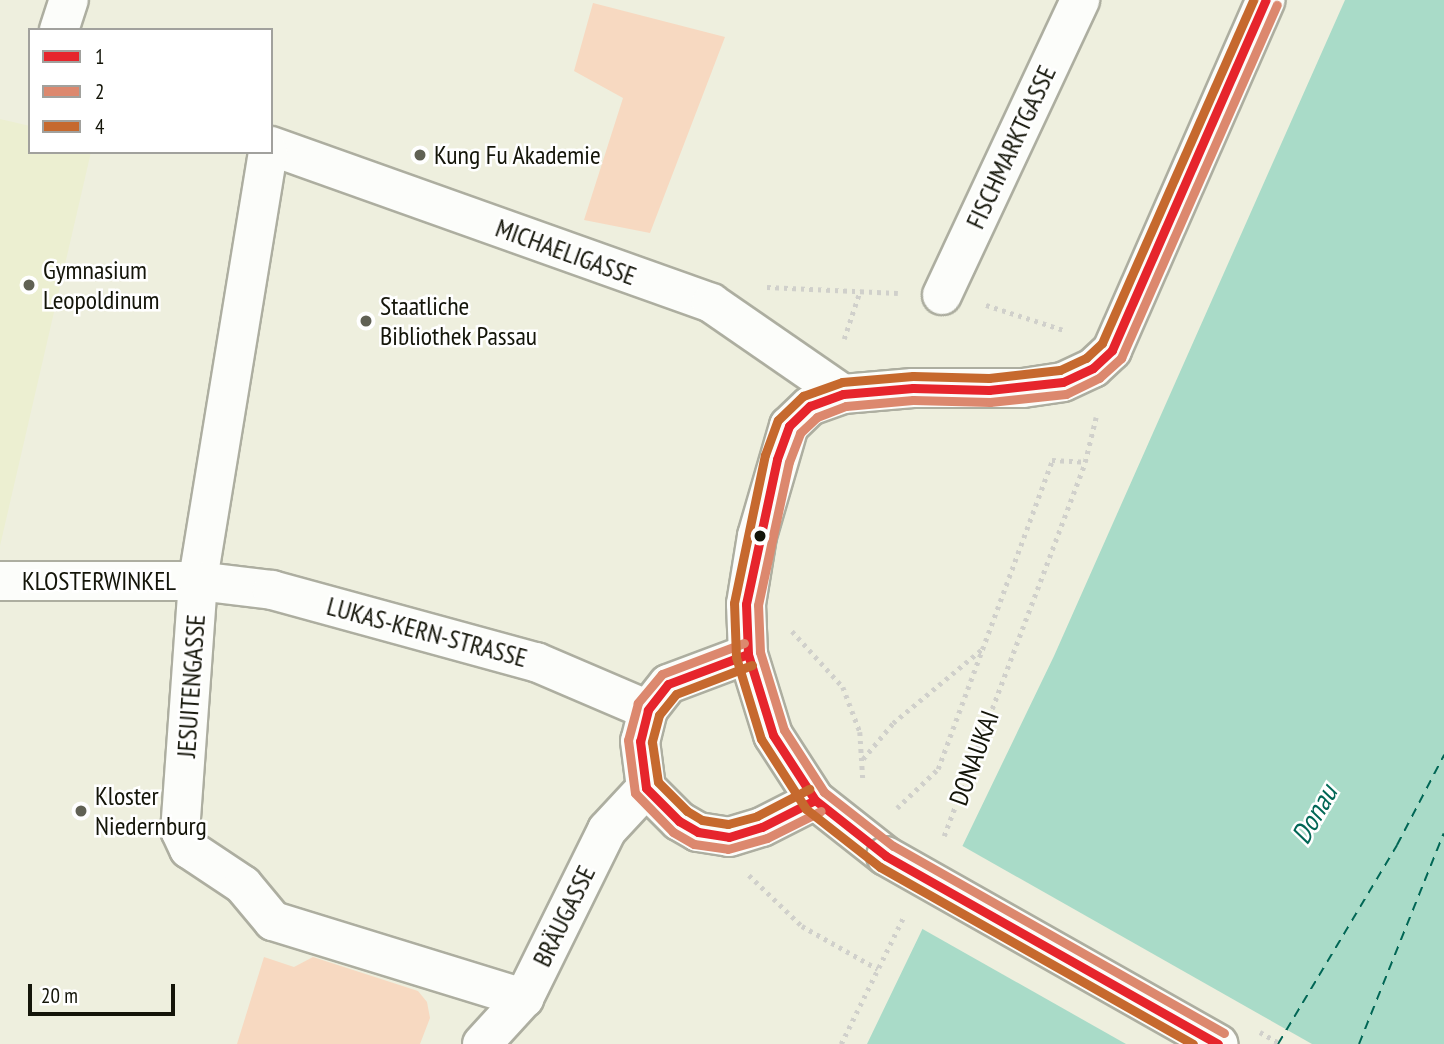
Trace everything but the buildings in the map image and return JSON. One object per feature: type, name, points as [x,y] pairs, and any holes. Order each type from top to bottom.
[{"type":"street","points":[[60,28],[69,0]]},
{"type":"street","name":"FISCHMARKTGASSE","points":[[942,295],[1080,0]]},
{"type":"street","points":[[1218,1044],[877,830],[815,800],[773,735],[748,654],[746,604],[757,536],[789,426],[810,406],[843,394],[913,388],[989,390],[1063,382],[1093,368],[1112,350],[1266,0]]},
{"type":"street","name":"MICHAELIGASSE","points":[[273,147],[711,303],[843,394]]},
{"type":"street","name":"JESUITENGASSE","points":[[268,154],[198,581],[180,830],[189,849],[243,885],[273,921],[524,998]]},
{"type":"street","name":"KLOSTERWINKEL","points":[[0,581],[198,581]]},
{"type":"street","name":"LUKAS-KERN-STRASSE","points":[[198,581],[272,590],[536,662],[648,710]]},
{"type":"street","points":[[748,654],[668,684],[648,710],[640,741],[646,788],[679,821],[698,832],[729,837],[762,827],[815,800]]},
{"type":"street","name":"BRÄUGASSE","points":[[482,1044],[524,998],[607,830],[646,788]]},
{"type":"path","points":[[844,333],[860,291]]},
{"type":"path","name":"DONAUKAI","points":[[942,839],[1085,462],[1052,460],[982,649]]},
{"type":"path","points":[[795,633],[843,687],[860,732],[863,788]]},
{"type":"path","points":[[862,760],[893,723],[982,649]]},
{"type":"path","points":[[877,830],[938,769],[982,649]]},
{"type":"path","points":[[841,1044],[906,911]]},
{"type":"path","points":[[790,915],[877,969]]},
{"type":"shaded area","points":[[593,3],[725,37],[650,233],[584,220],[623,98],[574,71]]},
{"type":"shaded area","name":"Gymnasium Leopoldinum","points":[[0,119],[28,126],[28,154],[91,154],[0,546]]},
{"type":"shaded area","points":[[264,957],[294,967],[313,957],[418,991],[427,1002],[430,1018],[420,1044],[237,1044]]},
{"type":"water","name":"Donau","points":[[1345,0],[1444,0],[1444,1044],[867,1044],[1054,656]]},
{"type":"pier","points":[[959,844],[1312,1044],[1126,1044],[919,927]]},
{"type":"ferry route","points":[[1278,1044],[1397,845],[1444,755]]},
{"type":"ferry route","points":[[1359,1044],[1444,833]]},
{"type":"transit line","name":"4","points":[[1193,1044],[880,867],[806,809],[761,739],[736,657],[734,603],[765,455],[778,420],[803,396],[842,382],[913,376],[989,378],[1060,370],[1086,358],[1102,343],[1253,0]]},
{"type":"transit line","name":"1","points":[[1218,1044],[886,856],[815,800],[773,735],[748,654],[746,604],[777,459],[789,426],[810,406],[843,394],[913,388],[989,390],[1063,382],[1093,368],[1112,350],[1266,0]]},
{"type":"transit line","name":"2","points":[[1224,1033],[893,846],[824,792],[784,730],[760,652],[758,605],[789,462],[800,433],[817,417],[846,406],[913,400],[990,402],[1066,394],[1099,378],[1121,358],[1277,5]]},
{"type":"transit line","name":"2","points":[[744,643],[662,674],[638,703],[628,740],[635,793],[673,832],[694,844],[728,849],[767,838],[821,811]]},
{"type":"transit line","name":"1","points":[[748,654],[668,684],[648,710],[640,741],[646,788],[679,821],[698,832],[729,837],[762,827],[815,800]]},
{"type":"transit line","name":"4","points":[[752,665],[676,694],[659,715],[652,742],[658,782],[687,811],[702,820],[728,824],[757,816],[809,789]]},
{"type":"place","name":"Kung Fu Akademie","points":[[420,155]]},
{"type":"place","name":"Gymnasium Leopoldinum","points":[[29,285]]},
{"type":"place","name":"Staatliche Bibliothek Passau","points":[[366,321]]},
{"type":"place","name":"Kloster Niedernburg","points":[[81,811]]}]
